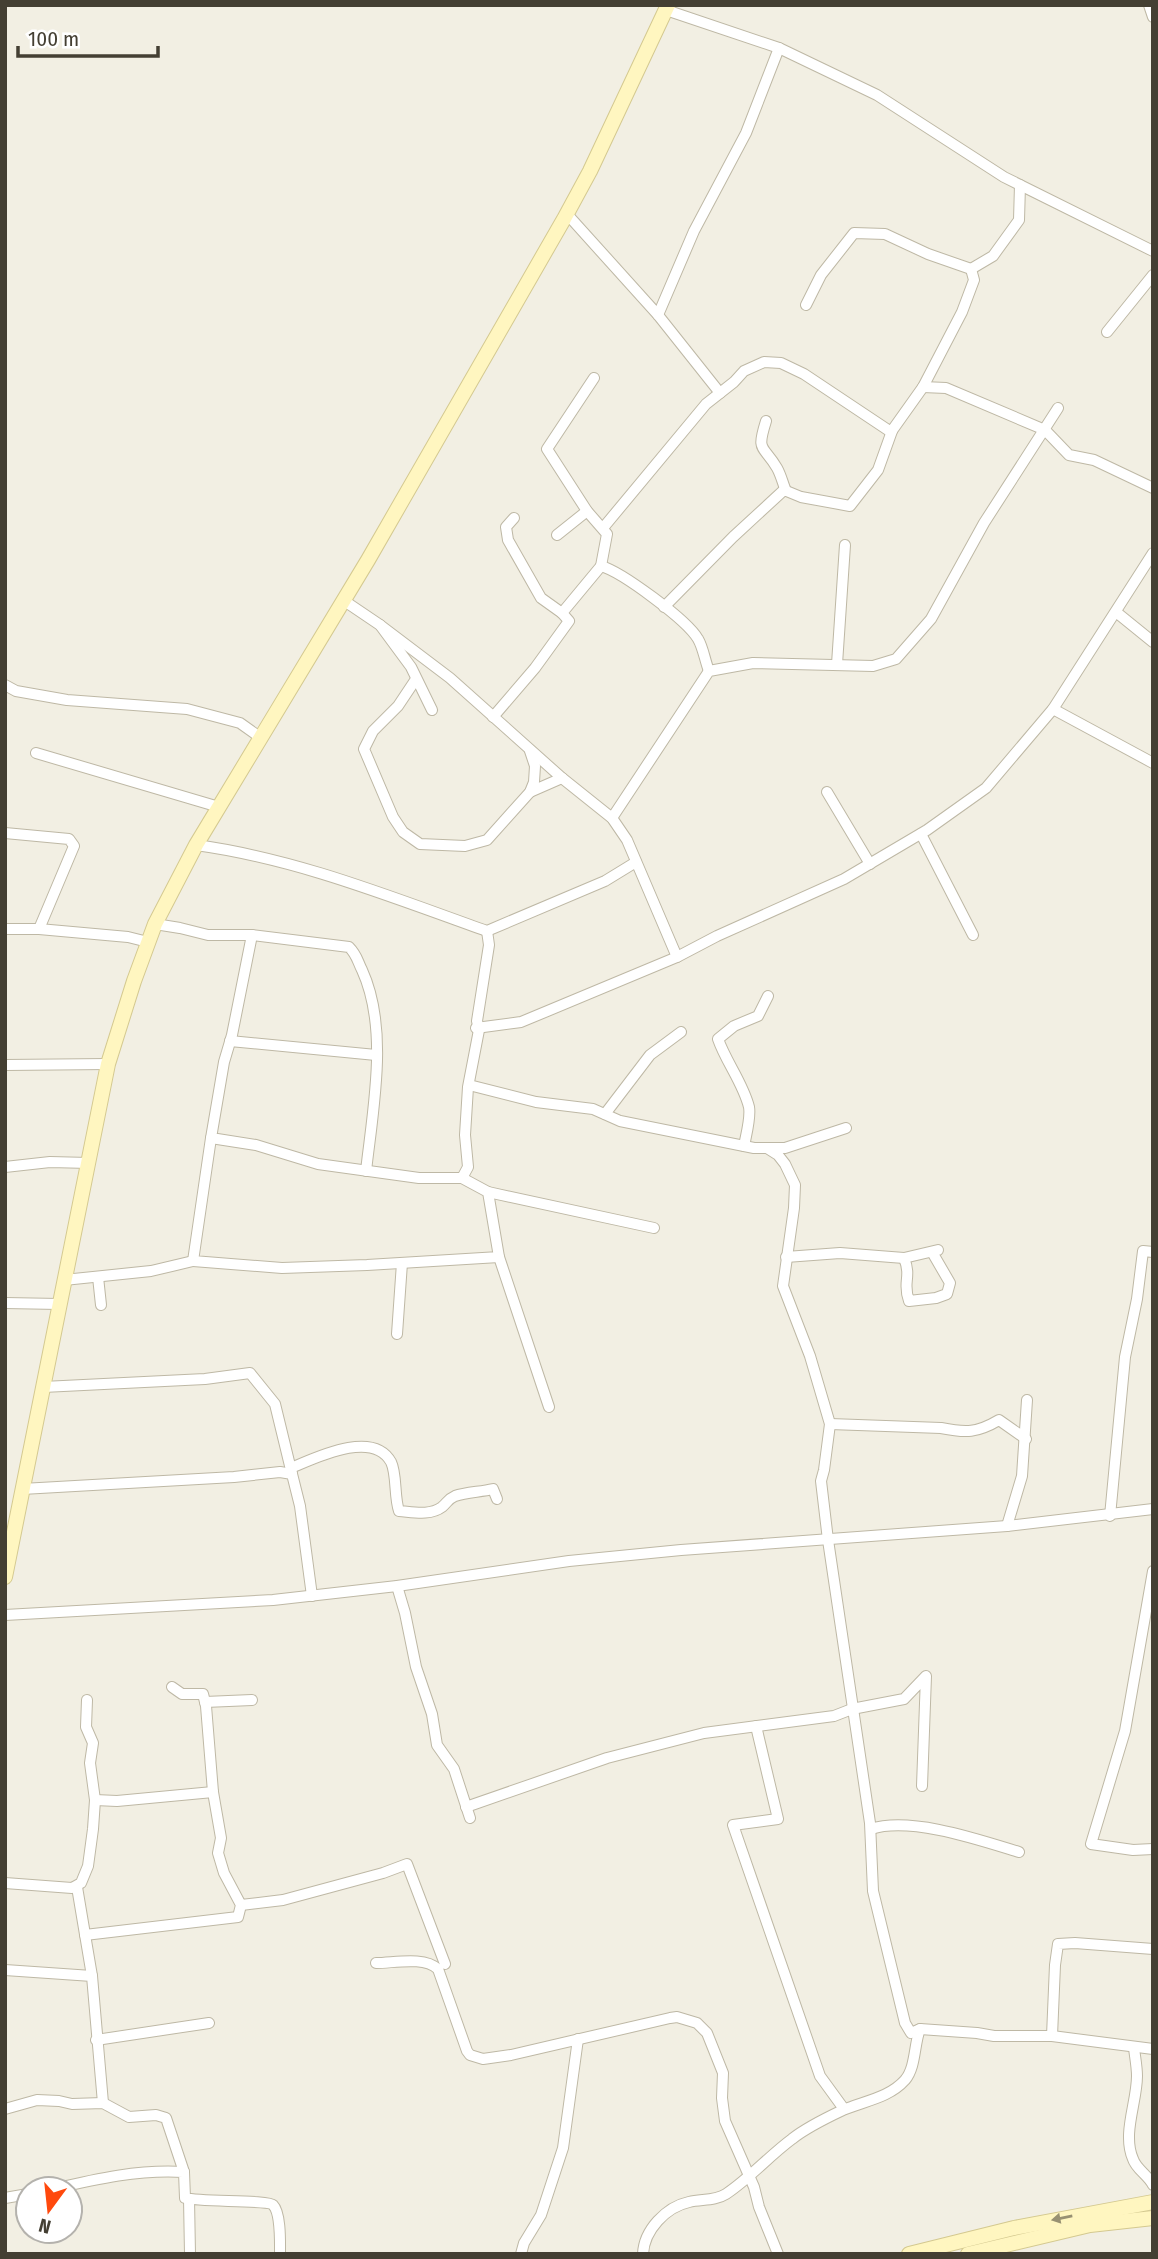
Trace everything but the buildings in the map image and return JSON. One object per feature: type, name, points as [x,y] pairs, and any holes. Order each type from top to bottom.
[{"type":"street","points":[[1149,5],[1153,17]]},
{"type":"street","points":[[5,1577],[108,1064],[155,924],[196,845],[430,455],[567,214],[667,8],[779,48],[877,95],[1004,177],[1153,251]]},
{"type":"street","points":[[658,315],[694,231],[746,133],[779,48]]},
{"type":"street","points":[[806,305],[821,275],[854,233],[885,234],[928,254],[971,269],[993,256],[1019,220],[1020,186]]},
{"type":"street","points":[[567,214],[658,315],[720,393]]},
{"type":"street","points":[[664,607],[784,490],[801,497],[850,506],[878,470],[892,431],[923,387],[962,312],[974,279],[971,269]]},
{"type":"street","points":[[1107,332],[1153,275]]},
{"type":"street","points":[[603,528],[706,404],[744,371],[764,362],[781,363],[804,374],[892,431]]},
{"type":"street","points":[[562,614],[601,566],[607,534],[587,511],[547,449],[594,378]]},
{"type":"street","points":[[923,387],[946,388],[1045,430],[1069,455],[1094,460],[1153,488]]},
{"type":"street","points":[[612,818],[709,671],[753,663],[873,666],[896,659],[931,618],[984,523],[1058,408]]},
{"type":"street","points":[[766,421],[760,442],[764,452],[777,468],[786,491]]},
{"type":"street","points":[[557,535],[587,511]]},
{"type":"street","points":[[493,717],[535,668],[569,621],[541,598],[508,540],[506,527],[514,518]]},
{"type":"street","points":[[837,664],[845,545]]},
{"type":"street","points":[[477,1028],[521,1022],[677,957],[844,879],[921,834],[986,788],[1053,709],[1153,554]]},
{"type":"street","points":[[601,566],[630,581],[664,607],[698,639],[709,671]]},
{"type":"street","points":[[343,600],[450,678],[562,778],[612,818],[627,840],[677,957]]},
{"type":"street","points":[[1116,612],[1153,642]]},
{"type":"street","points":[[380,625],[411,667],[432,710]]},
{"type":"street","points":[[416,679],[398,706],[373,731],[364,749],[393,817],[403,832],[420,844],[466,846],[487,840],[530,792],[535,766],[530,750]]},
{"type":"street","points":[[5,685],[16,691],[68,700],[187,709],[240,723],[261,738]]},
{"type":"street","points":[[1053,709],[1153,763]]},
{"type":"street","points":[[36,752],[219,807]]},
{"type":"street","points":[[530,792],[562,778]]},
{"type":"street","points":[[827,792],[870,863]]},
{"type":"street","points":[[5,833],[69,839],[74,846],[39,929]]},
{"type":"street","points":[[921,834],[973,935]]},
{"type":"street","points":[[196,845],[238,850],[288,862],[487,931],[605,881],[636,862]]},
{"type":"street","points":[[155,924],[208,935],[252,935],[349,947],[358,956],[370,992],[375,1025],[376,1084],[366,1171]]},
{"type":"street","points":[[5,929],[39,929],[128,937],[148,942]]},
{"type":"street","points":[[462,1178],[468,1167],[465,1135],[469,1085],[489,946],[487,931]]},
{"type":"street","points":[[193,1261],[215,1106],[252,935]]},
{"type":"street","points":[[744,1146],[750,1109],[738,1080],[724,1058],[718,1039],[734,1026],[758,1016],[768,996]]},
{"type":"street","points":[[605,1114],[650,1055],[681,1032]]},
{"type":"street","points":[[230,1041],[376,1055]]},
{"type":"street","points":[[5,1065],[108,1064]]},
{"type":"street","points":[[469,1085],[536,1102],[593,1109],[620,1121],[744,1146],[785,1148],[846,1128]]},
{"type":"street","points":[[211,1138],[256,1145],[318,1164],[419,1178],[462,1178],[488,1192],[654,1228]]},
{"type":"street","points":[[643,2254],[645,2235],[670,2211],[688,2202],[717,2198],[749,2176],[801,2132],[844,2109],[881,2097],[905,2080],[912,2066],[915,2035],[905,2022],[873,1891],[871,1829],[828,1540],[821,1480],[830,1424],[810,1356],[783,1286],[794,1208],[794,1185],[785,1164],[767,1148]]},
{"type":"street","points":[[5,1167],[50,1161],[89,1163]]},
{"type":"street","points":[[488,1192],[499,1256],[549,1407]]},
{"type":"street","points":[[786,1257],[840,1253],[904,1258],[935,1251],[950,1283],[947,1294],[909,1301],[905,1288],[909,1271],[904,1258]]},
{"type":"street","points":[[1110,1516],[1125,1357],[1137,1299],[1143,1251],[1153,1252]]},
{"type":"street","points":[[64,1280],[151,1271],[193,1261],[282,1268],[499,1256]]},
{"type":"street","points":[[397,1334],[402,1263]]},
{"type":"street","points":[[98,1276],[100,1305]]},
{"type":"street","points":[[5,1303],[59,1304]]},
{"type":"street","points":[[43,1387],[192,1380],[250,1373],[275,1404],[300,1506],[312,1596]]},
{"type":"street","points":[[1007,1525],[1022,1476],[1027,1400]]},
{"type":"street","points":[[830,1424],[958,1431],[983,1430],[999,1420],[1026,1438]]},
{"type":"street","points":[[22,1489],[234,1477],[291,1471],[330,1452],[352,1447],[383,1453],[392,1463],[399,1511],[418,1514],[428,1512],[442,1508],[449,1499],[457,1495],[493,1489],[497,1499]]},
{"type":"street","points":[[5,1615],[273,1600],[397,1587],[569,1561],[1110,1516],[1153,1509]]},
{"type":"street","points":[[1153,1571],[1125,1731],[1091,1844],[1133,1850],[1153,1849]]},
{"type":"street","points":[[397,1587],[416,1667],[432,1714],[437,1745],[454,1769],[468,1812],[607,1758],[704,1733],[834,1716],[852,1709],[904,1699],[926,1676],[922,1786]]},
{"type":"street","points":[[85,1935],[238,1917],[241,1905],[218,1853],[221,1838],[213,1792],[203,1694],[182,1694],[172,1687]]},
{"type":"street","points":[[77,1887],[88,1866],[95,1800],[90,1763],[93,1743],[86,1727],[87,1700]]},
{"type":"street","points":[[205,1702],[252,1700]]},
{"type":"street","points":[[756,1726],[778,1819],[733,1825],[820,2076],[844,2109]]},
{"type":"street","points":[[95,1800],[117,1801],[213,1792]]},
{"type":"street","points":[[871,1829],[894,1824],[946,1832],[1019,1852]]},
{"type":"street","points":[[241,1905],[283,1900],[407,1864],[445,1964]]},
{"type":"street","points":[[5,1883],[77,1887]]},
{"type":"street","points":[[77,1887],[93,1976],[103,2103]]},
{"type":"street","points":[[1052,2036],[1058,1944],[1153,1949]]},
{"type":"street","points":[[376,1963],[422,1962],[434,1965],[438,1969],[467,2051],[483,2059],[677,2017],[697,2023],[707,2033],[723,2073],[725,2121],[778,2254]]},
{"type":"street","points":[[5,1970],[93,1976]]},
{"type":"street","points":[[96,2040],[209,2023]]},
{"type":"street","points":[[915,2035],[978,2033],[994,2036],[1052,2036],[1153,2049]]},
{"type":"street","points":[[521,2254],[524,2243],[541,2215],[564,2148],[578,2039]]},
{"type":"street","points":[[1134,2048],[1137,2076],[1129,2136],[1130,2149],[1133,2161],[1153,2185]]},
{"type":"street","points":[[5,2109],[37,2100],[72,2104],[103,2103],[128,2117],[156,2115],[166,2118],[184,2172],[185,2198],[217,2203],[270,2203],[277,2210],[280,2254]]},
{"type":"street","points":[[84,2183],[164,2170],[184,2172]]},
{"type":"street","points":[[189,2199],[190,2254]]},
{"type":"street","points":[[909,2254],[1014,2228],[1153,2202]]},
{"type":"street","points":[[968,2254],[1009,2250],[1090,2225],[1153,2218]]}]
